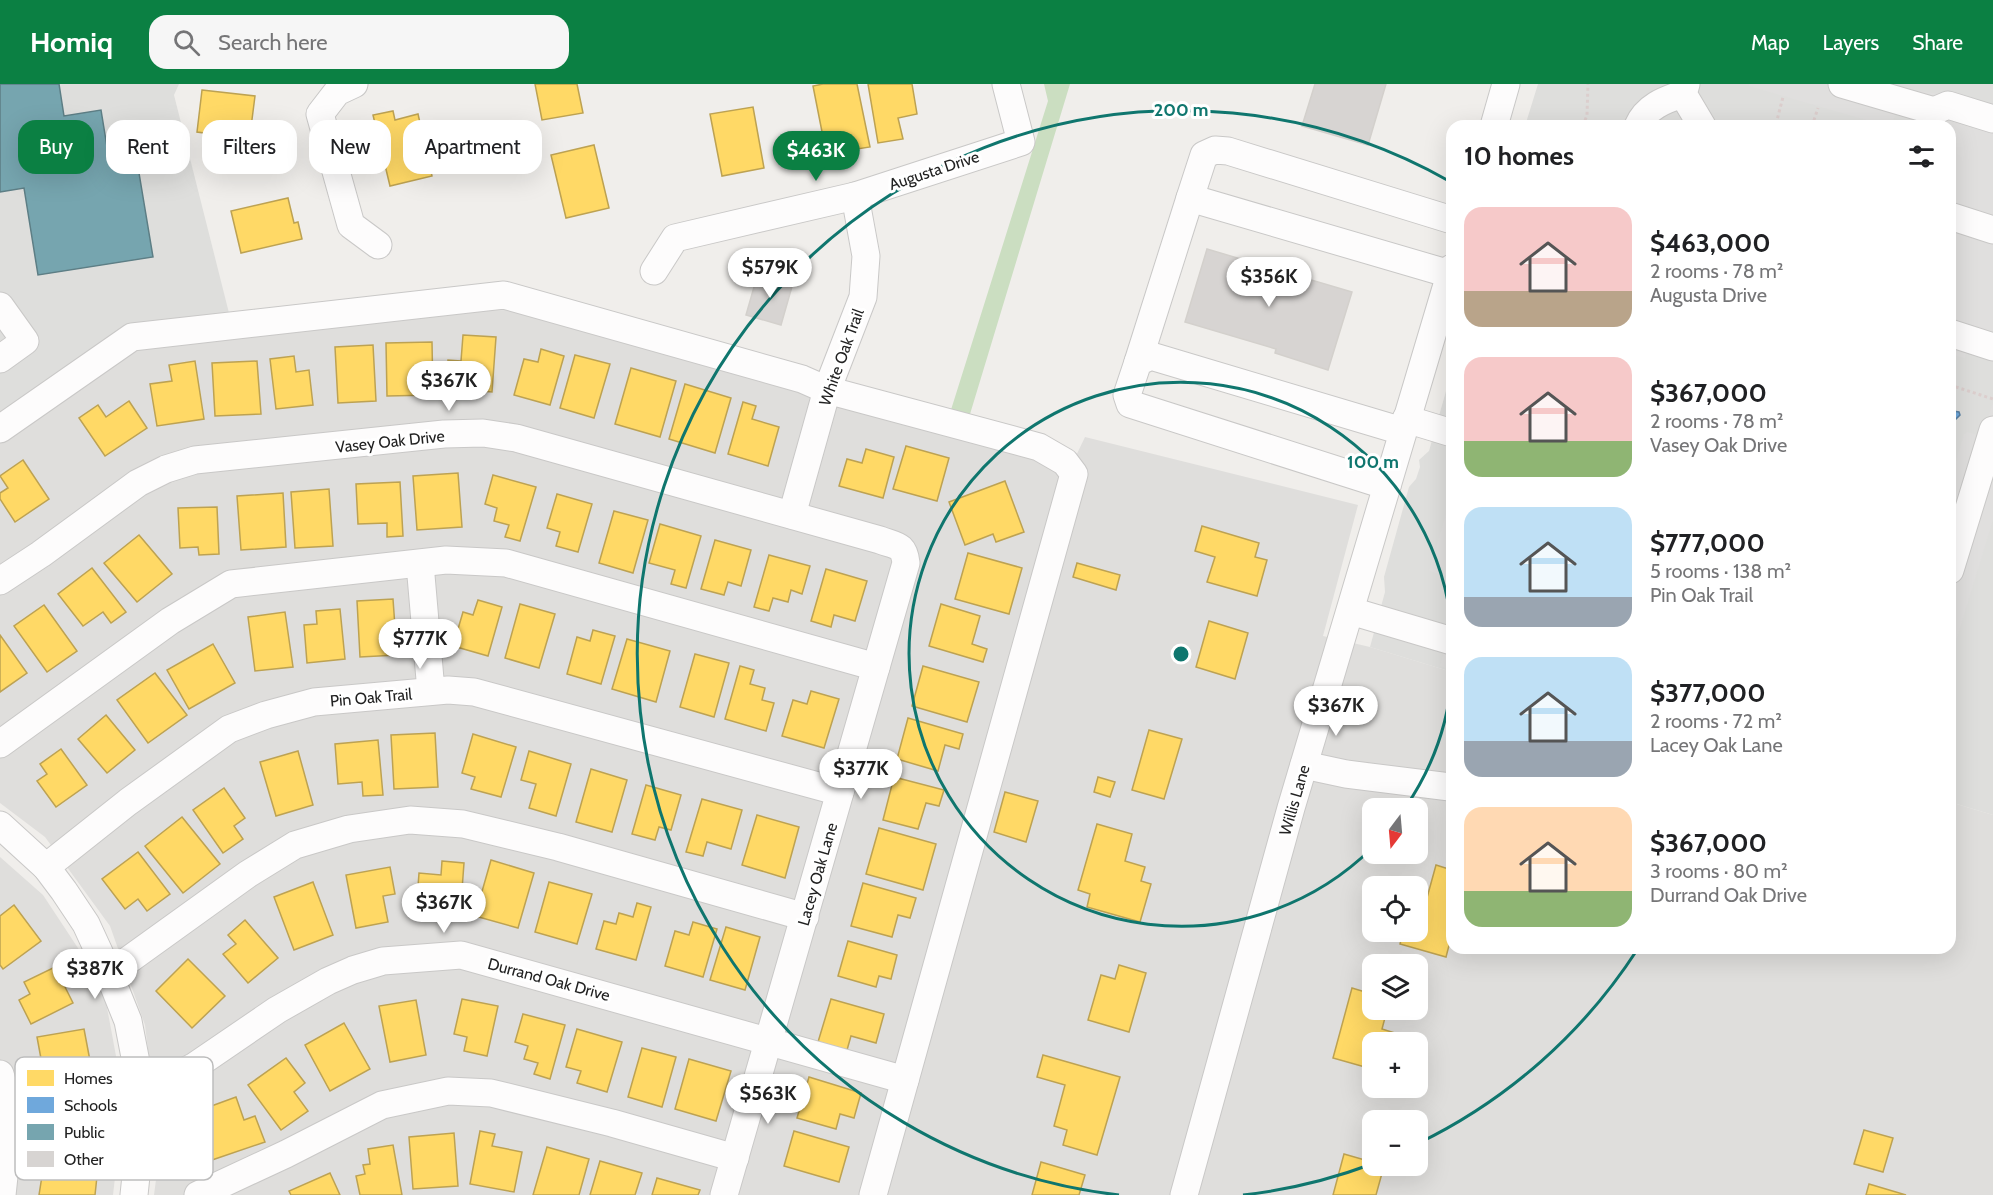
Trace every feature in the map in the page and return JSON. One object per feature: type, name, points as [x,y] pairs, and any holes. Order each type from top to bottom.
[{"type":"street","points":[[354,84],[337,92],[320,114],[351,225],[378,246]]},
{"type":"street","name":"Augusta Drive","points":[[654,271],[675,238],[855,196],[1021,142],[1006,84]]},
{"type":"street","points":[[1496,120],[1506,84]]},
{"type":"street","points":[[1842,84],[1931,118],[1948,105],[1993,119]]},
{"type":"street","points":[[1642,120],[1647,111],[1685,89],[1699,120]]},
{"type":"street","points":[[1387,486],[1130,404],[1127,395],[1204,155],[1215,150],[1239,154],[1446,218]]},
{"type":"street","name":"White Oak Trail","points":[[792,515],[827,390],[863,297],[866,256],[855,196]]},
{"type":"street","points":[[1190,198],[1446,270]]},
{"type":"street","points":[[1956,218],[1993,230]]},
{"type":"street","name":"Willis Lane","points":[[1184,1195],[1304,765],[1446,287]]},
{"type":"street","points":[[0,429],[132,338],[504,295],[802,379],[827,390],[1039,447],[1065,462],[1074,474],[873,1195]]},
{"type":"street","points":[[0,306],[25,341],[0,359]]},
{"type":"street","points":[[1956,335],[1993,347]]},
{"type":"street","points":[[1138,362],[1151,356],[1404,425],[1446,432]]},
{"type":"street","name":"Vasey Oak Drive","points":[[0,581],[138,483],[166,469],[195,460],[444,434],[483,433],[516,438],[880,540],[902,548],[905,553]]},
{"type":"street","points":[[1956,552],[1991,445]]},
{"type":"street","name":"Lacey Oak Lane","points":[[724,1195],[906,563],[905,553]]},
{"type":"street","points":[[0,744],[170,621],[231,584],[446,560],[506,563],[876,667]]},
{"type":"street","points":[[420,564],[431,691]]},
{"type":"street","points":[[1351,612],[1446,639]]},
{"type":"street","name":"Pin Oak Trail","points":[[46,867],[128,802],[229,729],[266,715],[314,702],[431,691],[474,692],[840,792]]},
{"type":"street","points":[[1304,765],[1346,774],[1446,786]]},
{"type":"street","points":[[109,974],[248,874],[295,845],[349,828],[410,820],[463,824],[558,847],[805,917]]},
{"type":"street","points":[[0,825],[46,867],[86,924],[128,1021],[135,1057]]},
{"type":"street","name":"Durrand Oak Drive","points":[[208,1057],[277,1010],[328,981],[353,970],[383,961],[461,955],[905,1080]]},
{"type":"street","points":[[0,1074],[5,1088],[6,1152],[2,1195]]},
{"type":"street","points":[[198,1195],[286,1154],[382,1105],[448,1091],[491,1093],[612,1123],[735,1158]]},
{"type":"street","points":[[134,1195],[136,1180]]},
{"type":"path","points":[[1585,120],[1588,84]]},
{"type":"path","points":[[1777,120],[1783,97]]},
{"type":"path","points":[[1814,120],[1818,108]]},
{"type":"path","points":[[1956,388],[1993,399]]},
{"type":"shaded area","points":[[0,84],[179,84],[174,95],[180,120],[106,120],[106,174],[190,174],[190,158],[230,317],[114,333],[0,417]]},
{"type":"shaded area","points":[[1538,84],[1993,84],[1993,815],[1956,804],[1956,120],[1527,120]]},
{"type":"shaded area","points":[[1749,84],[1876,84],[1948,95],[1993,109],[1993,352],[1970,343],[1965,358],[1956,356],[1956,120],[1911,120],[1907,115],[1896,111],[1894,120],[1866,120],[1749,86]]},
{"type":"shaded area","points":[[506,310],[1049,463],[1063,483],[1085,437],[1358,505],[1323,636],[1370,647],[1446,670],[1446,954],[1956,954],[1956,804],[1993,815],[1993,1195],[154,1195],[156,1180],[213,1180],[213,1057],[149,1057],[145,1025],[110,926],[45,837],[0,803],[0,417],[114,333],[230,317]]},
{"type":"shaded area","points":[[1446,391],[1446,670],[1370,647],[1385,592],[1384,577],[1409,487],[1416,479],[1420,467],[1419,460],[1429,451]]},
{"type":"shaded area","points":[[1993,402],[1993,473],[1989,481],[1993,482],[1993,520],[1956,641],[1956,461],[1964,434],[1967,432],[1981,436]]},
{"type":"shaded area","points":[[1446,514],[1446,576],[1429,571]]},
{"type":"shaded area","points":[[1446,576],[1446,592],[1442,591]]},
{"type":"shaded area","points":[[1446,626],[1446,668],[1440,666],[1444,652],[1439,650]]},
{"type":"shaded area","points":[[0,857],[43,895],[103,986],[116,1057],[15,1057],[15,1180],[115,1180],[113,1195],[0,1195]]},
{"type":"green space","points":[[1044,84],[1070,84],[967,424],[950,413],[1048,101]]},
{"type":"building: Homes","points":[[535,84],[577,84],[583,113],[542,120]]},
{"type":"building: Homes","points":[[857,84],[870,147],[851,150],[850,142],[825,147],[813,86]]},
{"type":"building: Homes","points":[[868,84],[912,84],[917,114],[898,118],[903,139],[878,143]]},
{"type":"building: Homes","points":[[202,90],[255,96],[252,120],[202,120],[202,133],[197,132]]},
{"type":"building: Homes","points":[[753,107],[764,168],[722,176],[710,114]]},
{"type":"building: Homes","points":[[393,111],[395,120],[418,114],[419,120],[403,120],[403,174],[432,174],[432,176],[390,186],[387,174],[391,174],[391,120],[374,120],[373,115]]},
{"type":"building: Homes","points":[[594,145],[609,208],[566,218],[551,155]]},
{"type":"building: Homes","points":[[288,198],[294,223],[298,222],[302,239],[241,253],[231,211]]},
{"type":"building: Homes","points":[[463,335],[496,337],[492,392],[446,388],[448,360],[461,361]]},
{"type":"building: Homes","points":[[432,342],[433,395],[387,396],[386,343]]},
{"type":"building: Homes","points":[[373,345],[376,401],[338,403],[335,347]]},
{"type":"building: Homes","points":[[541,349],[564,356],[550,405],[514,395],[524,359],[538,362]]},
{"type":"building: Homes","points":[[575,355],[610,364],[594,418],[560,408]]},
{"type":"building: Homes","points":[[294,356],[296,372],[309,370],[313,405],[276,409],[270,359]]},
{"type":"building: Homes","points":[[195,361],[204,419],[157,426],[150,384],[172,381],[169,365]]},
{"type":"building: Homes","points":[[257,361],[261,414],[215,416],[212,363]]},
{"type":"building: Homes","points":[[631,368],[676,381],[660,437],[615,424]]},
{"type":"building: Homes","points":[[685,384],[731,398],[715,453],[669,439]]},
{"type":"building: Homes","points":[[129,401],[147,428],[105,456],[79,418],[98,405],[106,417]]},
{"type":"building: Homes","points":[[743,402],[756,406],[752,419],[779,427],[768,466],[728,454]]},
{"type":"building: Homes","points":[[906,446],[949,458],[937,501],[893,489]]},
{"type":"building: Homes","points":[[866,449],[894,457],[883,498],[839,486],[847,459],[862,463]]},
{"type":"building: Homes","points":[[23,460],[49,499],[15,522],[0,499],[0,493],[8,488],[0,476]]},
{"type":"building: Homes","points":[[458,473],[462,527],[417,530],[413,476]]},
{"type":"building: Homes","points":[[493,475],[536,487],[520,541],[505,537],[509,525],[494,521],[497,508],[485,504]]},
{"type":"building: Homes","points":[[1005,481],[1024,532],[996,542],[993,534],[965,545],[949,502]]},
{"type":"building: Homes","points":[[400,482],[403,536],[387,537],[387,523],[358,524],[356,484]]},
{"type":"building: Homes","points":[[329,489],[333,546],[295,548],[291,492]]},
{"type":"building: Homes","points":[[283,493],[286,547],[241,550],[237,496]]},
{"type":"building: Homes","points":[[557,494],[592,504],[578,552],[556,546],[560,532],[547,528]]},
{"type":"building: Homes","points":[[217,507],[219,554],[199,555],[198,547],[180,548],[178,508]]},
{"type":"building: Homes","points":[[614,511],[648,520],[633,573],[599,563]]},
{"type":"building: Homes","points":[[660,524],[701,536],[686,588],[671,584],[675,570],[649,563]]},
{"type":"building: Homes","points":[[1202,526],[1259,543],[1255,557],[1267,560],[1257,596],[1207,582],[1215,557],[1195,551]]},
{"type":"building: Homes","points":[[139,535],[172,574],[137,602],[104,563]]},
{"type":"building: Homes","points":[[715,540],[751,550],[741,586],[728,582],[724,595],[701,589]]},
{"type":"building: Homes","points":[[968,553],[1022,568],[1009,614],[955,599]]},
{"type":"building: Homes","points":[[769,555],[810,566],[802,594],[791,590],[788,602],[773,598],[769,611],[754,607]]},
{"type":"building: Homes","points":[[1077,563],[1120,575],[1116,590],[1073,577]]},
{"type":"building: Homes","points":[[92,568],[126,612],[111,623],[103,612],[83,626],[58,594]]},
{"type":"building: Homes","points":[[826,569],[867,581],[855,621],[834,615],[831,627],[811,621]]},
{"type":"building: Homes","points":[[393,599],[397,655],[360,657],[357,601]]},
{"type":"building: Homes","points":[[478,600],[502,607],[488,656],[453,646],[463,612],[473,615]]},
{"type":"building: Homes","points":[[520,604],[555,614],[539,668],[505,658]]},
{"type":"building: Homes","points":[[941,604],[980,616],[972,644],[987,649],[983,662],[929,646]]},
{"type":"building: Homes","points":[[44,605],[77,651],[47,672],[14,626]]},
{"type":"building: Homes","points":[[340,609],[345,659],[307,663],[304,625],[317,624],[316,611]]},
{"type":"building: Homes","points":[[285,612],[293,667],[255,671],[248,617]]},
{"type":"building: Homes","points":[[1209,621],[1248,633],[1235,679],[1196,667]]},
{"type":"building: Homes","points":[[593,630],[615,636],[601,684],[567,674],[577,637],[590,641]]},
{"type":"building: Homes","points":[[0,635],[27,673],[0,692]]},
{"type":"building: Homes","points":[[627,639],[670,651],[656,702],[612,689]]},
{"type":"building: Homes","points":[[213,644],[235,683],[189,709],[167,670]]},
{"type":"building: Homes","points":[[695,654],[729,663],[714,717],[680,707]]},
{"type":"building: Homes","points":[[740,666],[754,670],[750,684],[765,688],[762,700],[774,703],[766,731],[725,719]]},
{"type":"building: Homes","points":[[923,666],[979,682],[967,722],[912,706]]},
{"type":"building: Homes","points":[[155,673],[187,715],[148,743],[117,700]]},
{"type":"building: Homes","points":[[811,691],[839,699],[824,748],[782,736],[793,700],[807,704]]},
{"type":"building: Homes","points":[[106,715],[135,750],[107,773],[78,739]]},
{"type":"building: Homes","points":[[908,718],[963,734],[959,749],[945,745],[938,771],[897,759]]},
{"type":"building: Homes","points":[[1149,730],[1182,739],[1164,799],[1132,790]]},
{"type":"building: Homes","points":[[435,733],[438,787],[394,789],[391,735]]},
{"type":"building: Homes","points":[[473,734],[516,747],[501,797],[471,789],[475,777],[462,773]]},
{"type":"building: Homes","points":[[378,740],[383,795],[363,796],[362,782],[338,784],[335,744]]},
{"type":"building: Homes","points":[[61,749],[87,785],[56,807],[37,781],[47,774],[40,764]]},
{"type":"building: Homes","points":[[298,751],[313,805],[276,816],[260,762]]},
{"type":"building: Homes","points":[[529,751],[571,764],[556,816],[529,808],[536,784],[521,780]]},
{"type":"building: Homes","points":[[591,769],[627,780],[612,832],[576,822]]},
{"type":"building: Homes","points":[[894,777],[944,790],[939,806],[926,803],[918,829],[883,820]]},
{"type":"building: Homes","points":[[1098,777],[1115,782],[1110,797],[1094,792]]},
{"type":"building: Homes","points":[[646,785],[681,795],[671,830],[659,827],[655,840],[632,834]]},
{"type":"building: Homes","points":[[224,788],[245,818],[234,826],[243,839],[223,853],[193,810]]},
{"type":"building: Homes","points":[[1005,792],[1038,801],[1026,842],[994,832]]},
{"type":"building: Homes","points":[[702,799],[742,810],[731,849],[707,842],[703,856],[686,852]]},
{"type":"building: Homes","points":[[757,815],[799,827],[785,878],[742,865]]},
{"type":"building: Homes","points":[[182,817],[220,864],[183,893],[145,846]]},
{"type":"building: Homes","points":[[1097,824],[1132,834],[1125,861],[1145,867],[1141,881],[1151,884],[1140,922],[1087,907],[1090,894],[1078,890]]},
{"type":"building: Homes","points":[[879,828],[936,844],[923,890],[866,874]]},
{"type":"building: Homes","points":[[138,852],[170,894],[147,911],[138,899],[125,909],[102,879]]},
{"type":"building: Homes","points":[[491,860],[534,873],[518,928],[475,916]]},
{"type":"building: Homes","points":[[442,861],[464,863],[460,917],[416,913],[419,873],[441,875]]},
{"type":"building: Homes","points":[[1436,865],[1446,868],[1446,957],[1400,944],[1400,942],[1428,942],[1428,894]]},
{"type":"building: Homes","points":[[390,867],[395,894],[383,896],[388,922],[356,928],[346,875]]},
{"type":"building: Homes","points":[[313,882],[333,935],[294,950],[274,897]]},
{"type":"building: Homes","points":[[549,882],[592,894],[577,944],[535,932]]},
{"type":"building: Homes","points":[[863,883],[916,898],[910,918],[898,915],[892,937],[851,926]]},
{"type":"building: Homes","points":[[637,903],[651,907],[636,960],[596,949],[604,921],[616,924],[619,913],[633,917]]},
{"type":"building: Homes","points":[[14,905],[41,941],[3,969],[0,965],[0,916]]},
{"type":"building: Homes","points":[[245,920],[278,958],[248,983],[223,954],[236,944],[228,935]]},
{"type":"building: Homes","points":[[693,922],[717,929],[703,977],[665,966],[675,931],[689,935]]},
{"type":"building: Homes","points":[[726,927],[760,937],[745,990],[710,980]]},
{"type":"building: Homes","points":[[848,941],[897,955],[891,979],[879,976],[876,987],[838,976]]},
{"type":"building: Homes","points":[[188,959],[225,996],[192,1028],[156,991]]},
{"type":"building: Homes","points":[[1119,965],[1146,973],[1129,1032],[1088,1020],[1101,975],[1115,979]]},
{"type":"building: Homes","points":[[55,967],[73,1003],[31,1024],[19,1000],[30,994],[24,982]]},
{"type":"building: Homes","points":[[1352,988],[1362,991],[1362,1020],[1384,1020],[1382,1029],[1392,1032],[1362,1032],[1362,1066],[1333,1058]]},
{"type":"building: Homes","points":[[462,999],[498,1006],[487,1056],[464,1051],[467,1037],[454,1034]]},
{"type":"building: Homes","points":[[831,999],[884,1014],[876,1043],[851,1036],[847,1050],[818,1042]]},
{"type":"building: Homes","points":[[416,1000],[426,1055],[390,1062],[379,1006]]},
{"type":"building: Homes","points":[[523,1014],[565,1025],[550,1079],[534,1074],[538,1063],[524,1059],[528,1046],[515,1042]]},
{"type":"building: Homes","points":[[344,1023],[370,1069],[330,1091],[305,1045]]},
{"type":"building: Homes","points":[[84,1029],[89,1057],[41,1057],[37,1037]]},
{"type":"building: Homes","points":[[577,1029],[622,1042],[607,1092],[577,1083],[581,1071],[566,1067]]},
{"type":"building: Homes","points":[[642,1048],[676,1057],[662,1107],[628,1097]]},
{"type":"building: Homes","points":[[1043,1055],[1120,1077],[1097,1155],[1063,1145],[1067,1130],[1054,1126],[1065,1085],[1037,1077]]},
{"type":"building: Homes","points":[[286,1058],[305,1083],[294,1092],[308,1111],[281,1130],[248,1085]]},
{"type":"building: Homes","points":[[689,1059],[731,1071],[716,1121],[675,1109]]},
{"type":"building: Homes","points":[[809,1077],[861,1093],[854,1118],[840,1114],[836,1129],[797,1118]]},
{"type":"building: Homes","points":[[236,1097],[244,1120],[255,1116],[265,1142],[213,1160],[213,1105]]},
{"type":"building: Homes","points":[[1864,1130],[1893,1138],[1883,1172],[1854,1164]]},
{"type":"building: Homes","points":[[480,1131],[495,1134],[492,1146],[522,1152],[514,1192],[470,1184]]},
{"type":"building: Homes","points":[[794,1131],[849,1147],[839,1182],[784,1166]]},
{"type":"building: Homes","points":[[454,1133],[458,1186],[413,1189],[409,1137]]},
{"type":"building: Homes","points":[[393,1145],[402,1195],[360,1195],[356,1176],[365,1174],[363,1165],[370,1164],[368,1149]]},
{"type":"building: Homes","points":[[547,1147],[589,1159],[579,1195],[533,1195]]},
{"type":"building: Homes","points":[[1344,1154],[1362,1159],[1362,1176],[1381,1176],[1376,1195],[1333,1195]]},
{"type":"building: Homes","points":[[600,1161],[642,1173],[635,1195],[590,1195]]},
{"type":"building: Homes","points":[[1041,1162],[1085,1175],[1079,1195],[1032,1195]]},
{"type":"building: Homes","points":[[330,1173],[340,1195],[291,1195],[289,1191]]},
{"type":"building: Homes","points":[[657,1178],[700,1190],[698,1195],[652,1195]]},
{"type":"building: Homes","points":[[41,1180],[97,1180],[95,1195],[39,1195]]},
{"type":"building: Homes","points":[[1869,1184],[1906,1195],[1866,1195]]},
{"type":"building: Public","points":[[0,84],[59,84],[64,116],[101,110],[106,141],[106,174],[139,174],[153,257],[38,275],[24,188],[0,192]]},
{"type":"building: Other","points":[[1315,84],[1386,84],[1368,145],[1302,126]]},
{"type":"building: Other","points":[[1207,249],[1352,292],[1328,370],[1275,353],[1276,349],[1185,322]]},
{"type":"building: Other","points":[[758,273],[793,283],[781,325],[746,315]]}]
